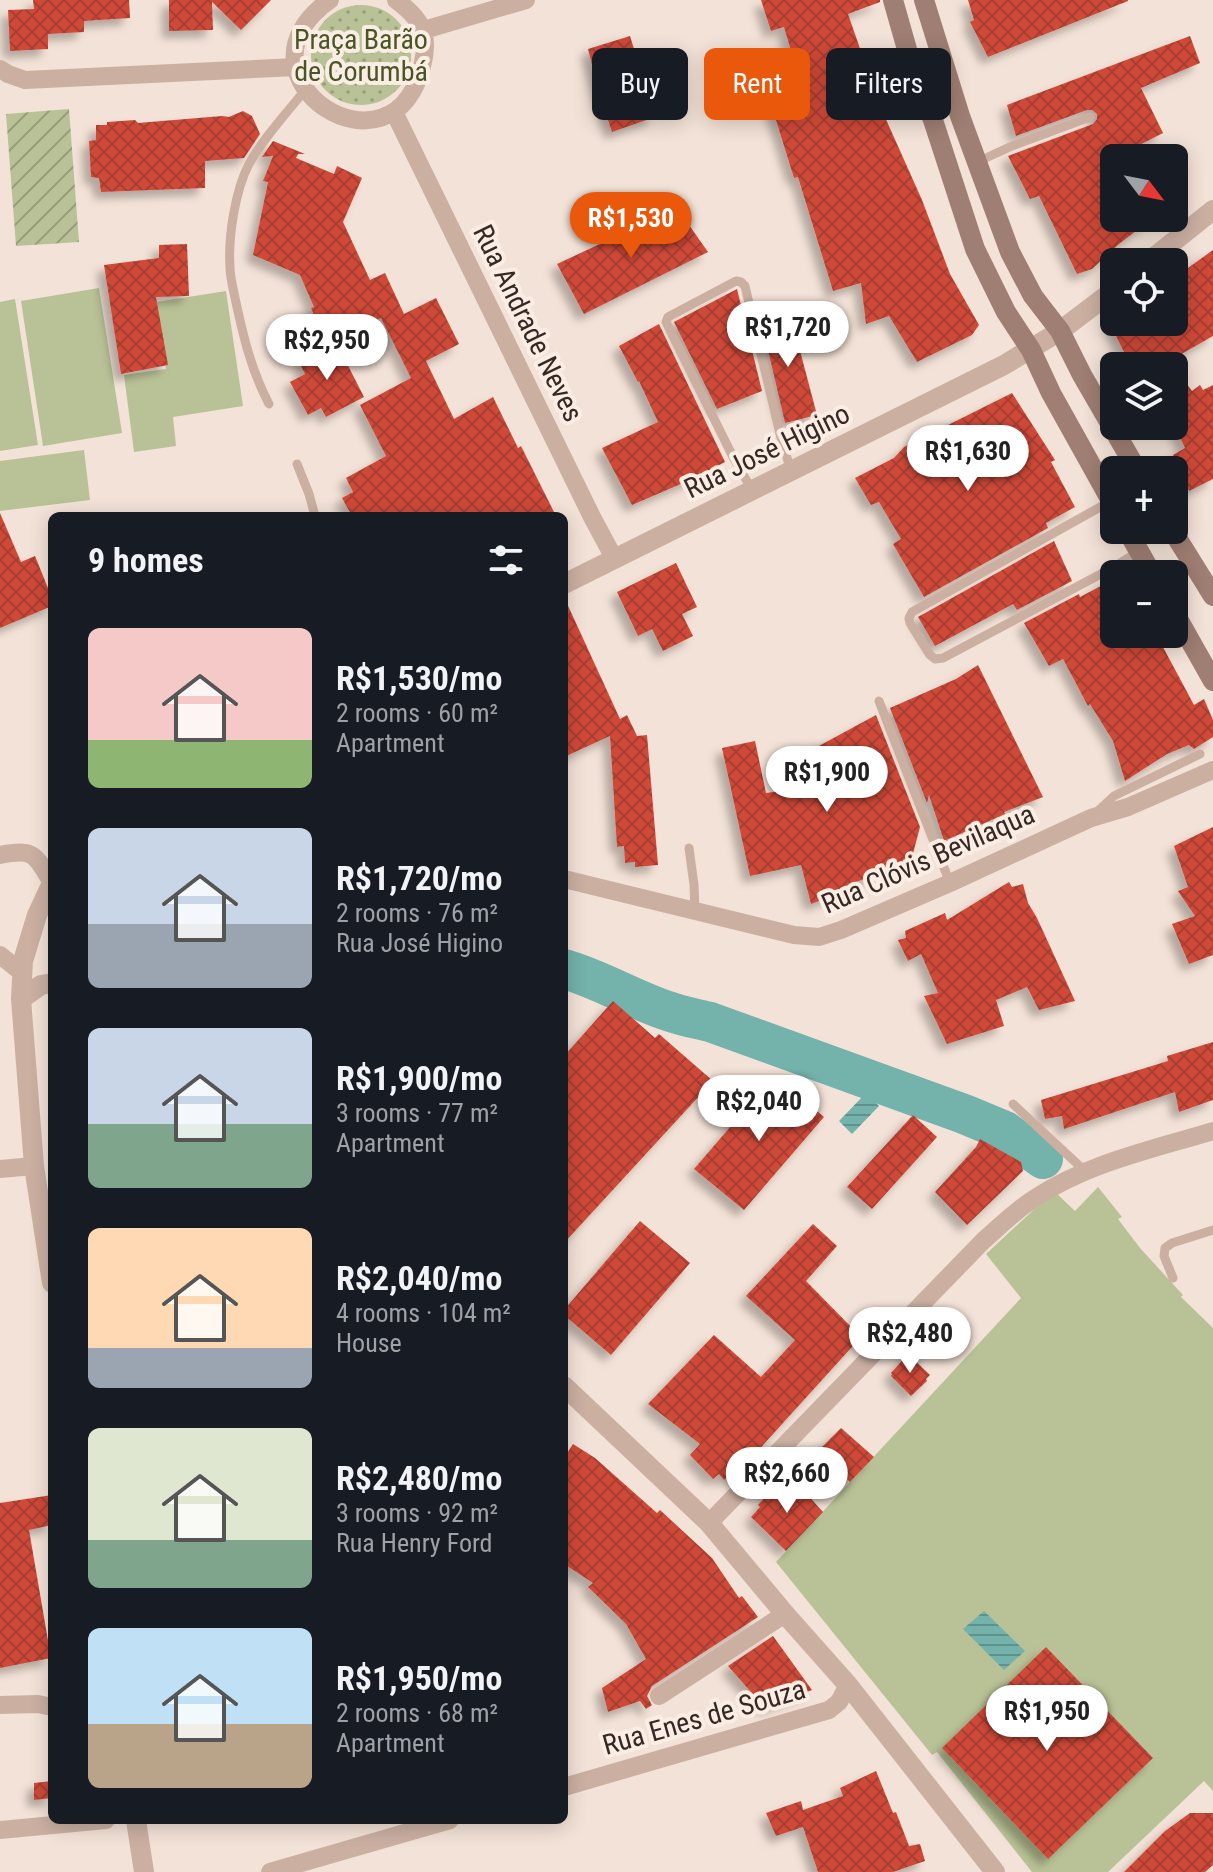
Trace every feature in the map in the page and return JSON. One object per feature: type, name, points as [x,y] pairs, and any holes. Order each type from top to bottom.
[{"type":"main road","points":[[893,0],[912,67],[933,120],[975,249],[1006,312],[1031,350],[1100,481]]},
{"type":"main road","points":[[924,0],[951,90],[1010,252],[1033,296],[1060,331],[1129,456]]},
{"type":"main road","points":[[1135,544],[1144,560]]},
{"type":"main road","points":[[1181,544],[1213,596]]},
{"type":"main road","points":[[1188,637],[1213,681]]},
{"type":"street","points":[[330,0],[303,25],[295,46],[296,67],[305,90],[318,104],[334,114],[355,121],[374,121],[394,112],[411,96],[420,76],[425,53],[424,30],[413,13],[396,0]]},
{"type":"street","points":[[424,30],[526,0]]},
{"type":"street","points":[[0,69],[25,80],[296,67]]},
{"type":"street","name":"Rua Andrade Neves","points":[[394,112],[614,558]]},
{"type":"street","points":[[1166,248],[1213,210]]},
{"type":"street","name":"Rua José Higino","points":[[568,582],[1004,365],[1060,331],[1100,301]]},
{"type":"street","name":"Rua Clóvis Bevilaqua","points":[[568,880],[794,935],[819,937],[950,883],[1091,818],[1128,807],[1213,770]]},
{"type":"street","points":[[0,855],[19,851],[32,855],[48,877]]},
{"type":"street","points":[[48,892],[37,915],[21,972],[34,1166],[48,1242]]},
{"type":"street","points":[[0,955],[21,972]]},
{"type":"street","points":[[21,999],[48,984]]},
{"type":"street","points":[[709,1523],[1012,1214],[1036,1197],[1086,1172],[1213,1131]]},
{"type":"street","points":[[0,1169],[34,1166]]},
{"type":"street","points":[[568,1390],[709,1523],[848,1685],[995,1872]]},
{"type":"street","points":[[659,1696],[785,1614]]},
{"type":"street","name":"Rua Enes de Souza","points":[[568,1786],[829,1710],[836,1705],[848,1685]]},
{"type":"street","points":[[0,1705],[48,1706]]},
{"type":"street","points":[[0,1830],[64,1824]]},
{"type":"street","points":[[137,1824],[144,1872]]},
{"type":"street","points":[[270,1872],[436,1824]]},
{"type":"lane","points":[[269,404],[255,375],[242,333],[230,268],[234,212],[248,166],[305,90]]},
{"type":"lane","points":[[977,162],[1090,117]]},
{"type":"lane","points":[[752,490],[666,322],[668,317],[736,281],[745,286],[791,471]]},
{"type":"lane","points":[[297,464],[314,512]]},
{"type":"lane","points":[[1100,511],[912,612],[910,623],[930,655],[935,659],[943,658],[1139,551]]},
{"type":"lane","points":[[879,701],[950,883]]},
{"type":"lane","points":[[1091,818],[1114,796],[1200,754]]},
{"type":"lane","points":[[689,848],[695,911]]},
{"type":"lane","points":[[1013,1104],[1086,1172]]},
{"type":"lane","points":[[1173,1278],[1164,1256],[1165,1248],[1213,1230]]},
{"type":"green space","name":"Praça Barão de Corumbá","points":[[361,5],[389,13],[403,27],[411,55],[403,83],[389,97],[361,105],[333,97],[319,83],[311,55],[319,27],[333,13]]},
{"type":"green space","points":[[69,109],[79,242],[16,246],[6,114]]},
{"type":"green space","points":[[99,288],[122,433],[43,446],[21,301]]},
{"type":"green space","points":[[226,291],[243,406],[173,417],[176,446],[134,452],[124,375],[166,369],[156,302]]},
{"type":"green space","points":[[15,299],[38,445],[0,451],[0,302]]},
{"type":"green space","points":[[84,450],[90,500],[0,511],[0,461]]},
{"type":"green space","points":[[1098,1187],[1122,1217],[1118,1219],[1140,1248],[1183,1295],[1181,1297],[1213,1328],[1213,1791],[1204,1781],[1108,1872],[1032,1872],[937,1752],[932,1755],[776,1562],[1021,1298],[986,1254],[1056,1193],[1075,1211]]},
{"type":"water","points":[[866,1093],[879,1106],[852,1134],[839,1121]]},
{"type":"water","points":[[984,1611],[1025,1651],[1004,1670],[963,1629]]},
{"type":"building","points":[[33,0],[129,0],[130,18],[84,21],[84,32],[48,34],[48,49],[10,51],[8,10],[34,9]]},
{"type":"building","points":[[169,0],[271,0],[241,30],[212,2],[213,30],[169,31]]},
{"type":"building","points":[[761,0],[880,0],[848,14],[860,48],[826,48],[826,120],[886,120],[922,200],[950,274],[979,325],[972,335],[917,362],[889,316],[866,324],[861,283],[833,291],[798,177],[794,178],[776,120],[810,120],[810,48],[790,48],[784,27],[771,31]]},
{"type":"building","points":[[968,0],[1128,1],[988,57],[970,22],[974,20]]},
{"type":"building","points":[[630,36],[634,48],[592,48],[592,65],[588,49]]},
{"type":"building","points":[[1190,36],[1200,63],[1141,88],[1163,133],[1141,144],[1100,144],[1100,232],[1135,232],[1115,248],[1100,248],[1100,262],[1092,269],[1077,274],[1039,196],[1030,199],[1008,156],[1093,124],[1097,114],[1087,110],[1016,136],[1007,105]]},
{"type":"building","points":[[243,111],[252,116],[260,134],[244,158],[205,161],[205,188],[101,192],[99,178],[91,177],[89,141],[96,140],[96,125],[135,120],[138,123],[229,117]]},
{"type":"building","points":[[608,120],[646,120],[612,132]]},
{"type":"building","points":[[273,141],[305,154],[298,154],[296,158],[334,174],[337,166],[362,178],[343,222],[370,280],[385,273],[404,314],[436,298],[459,344],[426,361],[454,419],[493,397],[554,512],[350,512],[342,498],[353,492],[346,478],[386,456],[360,405],[411,378],[381,318],[327,344],[300,275],[253,255],[268,182],[263,181],[273,156],[262,157]]},
{"type":"building","points":[[677,208],[708,252],[584,314],[557,264]]},
{"type":"building","points":[[187,244],[189,296],[156,297],[168,365],[121,374],[104,265],[159,258],[159,245]]},
{"type":"building","points":[[1213,250],[1213,336],[1185,352],[1124,352],[1116,336],[1188,336],[1188,268]]},
{"type":"building","points":[[737,289],[762,391],[717,409],[674,322]]},
{"type":"building","points":[[790,313],[817,415],[785,423],[761,320]]},
{"type":"building","points":[[659,324],[725,462],[632,505],[602,448],[658,422],[619,346]]},
{"type":"building","points":[[336,342],[364,397],[326,417],[321,408],[308,415],[290,382],[305,374],[299,362]]},
{"type":"building","points":[[1188,385],[1192,391],[1200,385],[1203,390],[1213,385],[1213,479],[1189,491],[1188,456],[1173,455],[1185,448],[1181,440],[1188,440]]},
{"type":"building","points":[[1012,393],[1055,460],[1051,462],[1075,507],[1046,523],[1048,528],[924,597],[893,544],[901,539],[879,502],[871,505],[855,478],[894,458],[904,447]]},
{"type":"building","points":[[0,513],[21,562],[35,556],[48,588],[48,608],[0,628]]},
{"type":"building","points":[[1054,541],[1072,581],[1017,610],[1013,604],[935,646],[918,617]]},
{"type":"building","points":[[676,563],[697,607],[682,614],[693,636],[663,651],[652,629],[638,636],[617,592]]},
{"type":"building","points":[[1100,586],[1100,648],[1163,648],[1194,705],[1204,699],[1213,720],[1213,737],[1194,749],[1189,745],[1167,754],[1125,781],[1113,741],[1090,704],[1088,706],[1063,659],[1049,666],[1024,623],[1079,594],[1080,597]]},
{"type":"building","points":[[568,606],[620,719],[627,715],[637,736],[647,735],[658,865],[635,867],[635,862],[625,863],[624,846],[617,847],[610,736],[568,755]]},
{"type":"building","points":[[978,665],[1043,797],[944,841],[929,795],[927,803],[890,708],[956,679]]},
{"type":"building","points":[[876,715],[920,827],[911,861],[843,887],[844,892],[811,904],[801,865],[750,876],[722,748],[755,741],[766,793],[804,788],[802,779],[828,776],[817,747]]},
{"type":"building","points":[[1213,827],[1213,955],[1189,964],[1172,924],[1195,916],[1178,891],[1188,887],[1174,846]]},
{"type":"building","points":[[1009,882],[1012,887],[1023,884],[1028,903],[1075,1001],[1039,1010],[1027,987],[996,1000],[1004,1026],[947,1044],[924,996],[938,993],[921,954],[908,961],[898,940],[906,938],[905,931],[945,913],[947,920]]},
{"type":"building","points":[[613,1001],[655,1038],[659,1034],[713,1081],[568,1239],[568,1052]]},
{"type":"building","points":[[1213,1042],[1213,1100],[1179,1112],[1175,1092],[1064,1129],[1062,1116],[1045,1119],[1041,1100],[1168,1061],[1167,1056]]},
{"type":"building","points":[[775,1075],[824,1117],[744,1210],[694,1169]]},
{"type":"building","points":[[913,1115],[937,1137],[872,1209],[847,1187]]},
{"type":"building","points":[[980,1139],[1021,1162],[1023,1171],[967,1225],[935,1192]]},
{"type":"building","points":[[640,1221],[690,1263],[611,1355],[568,1318],[568,1305]]},
{"type":"building","points":[[813,1224],[837,1246],[806,1281],[861,1337],[735,1476],[731,1473],[724,1480],[719,1474],[713,1479],[690,1455],[700,1444],[648,1404],[714,1335],[761,1377],[795,1340],[746,1296]]},
{"type":"building","points":[[908,1354],[930,1375],[911,1396],[891,1376]]},
{"type":"building","points":[[841,1428],[874,1457],[850,1482],[818,1451]]},
{"type":"building","points":[[573,1444],[595,1458],[657,1513],[660,1510],[712,1558],[739,1598],[742,1596],[758,1617],[652,1686],[647,1696],[652,1705],[646,1709],[640,1701],[608,1712],[602,1688],[646,1659],[626,1624],[588,1587],[593,1583],[568,1567],[568,1452]]},
{"type":"building","points":[[794,1483],[823,1512],[786,1551],[751,1517],[774,1488],[779,1486],[785,1492]]},
{"type":"building","points":[[48,1496],[48,1526],[29,1530],[48,1641],[48,1659],[0,1668],[0,1503]]},
{"type":"building","points":[[773,1636],[812,1690],[765,1708],[728,1666]]},
{"type":"building","points":[[1046,1647],[1153,1758],[1048,1859],[942,1748]]},
{"type":"building","points":[[876,1771],[909,1846],[920,1844],[925,1861],[893,1872],[818,1872],[803,1827],[776,1836],[766,1813],[801,1801],[803,1810],[843,1796],[840,1788]]},
{"type":"building","points":[[48,1781],[48,1798],[34,1800],[34,1783]]},
{"type":"building","points":[[1190,1813],[1213,1813],[1213,1865],[1205,1872],[1124,1872],[1165,1831]]},
{"type":"waterway","points":[[568,970],[660,1008],[710,1022],[964,1114],[1005,1131],[1043,1159]]}]
